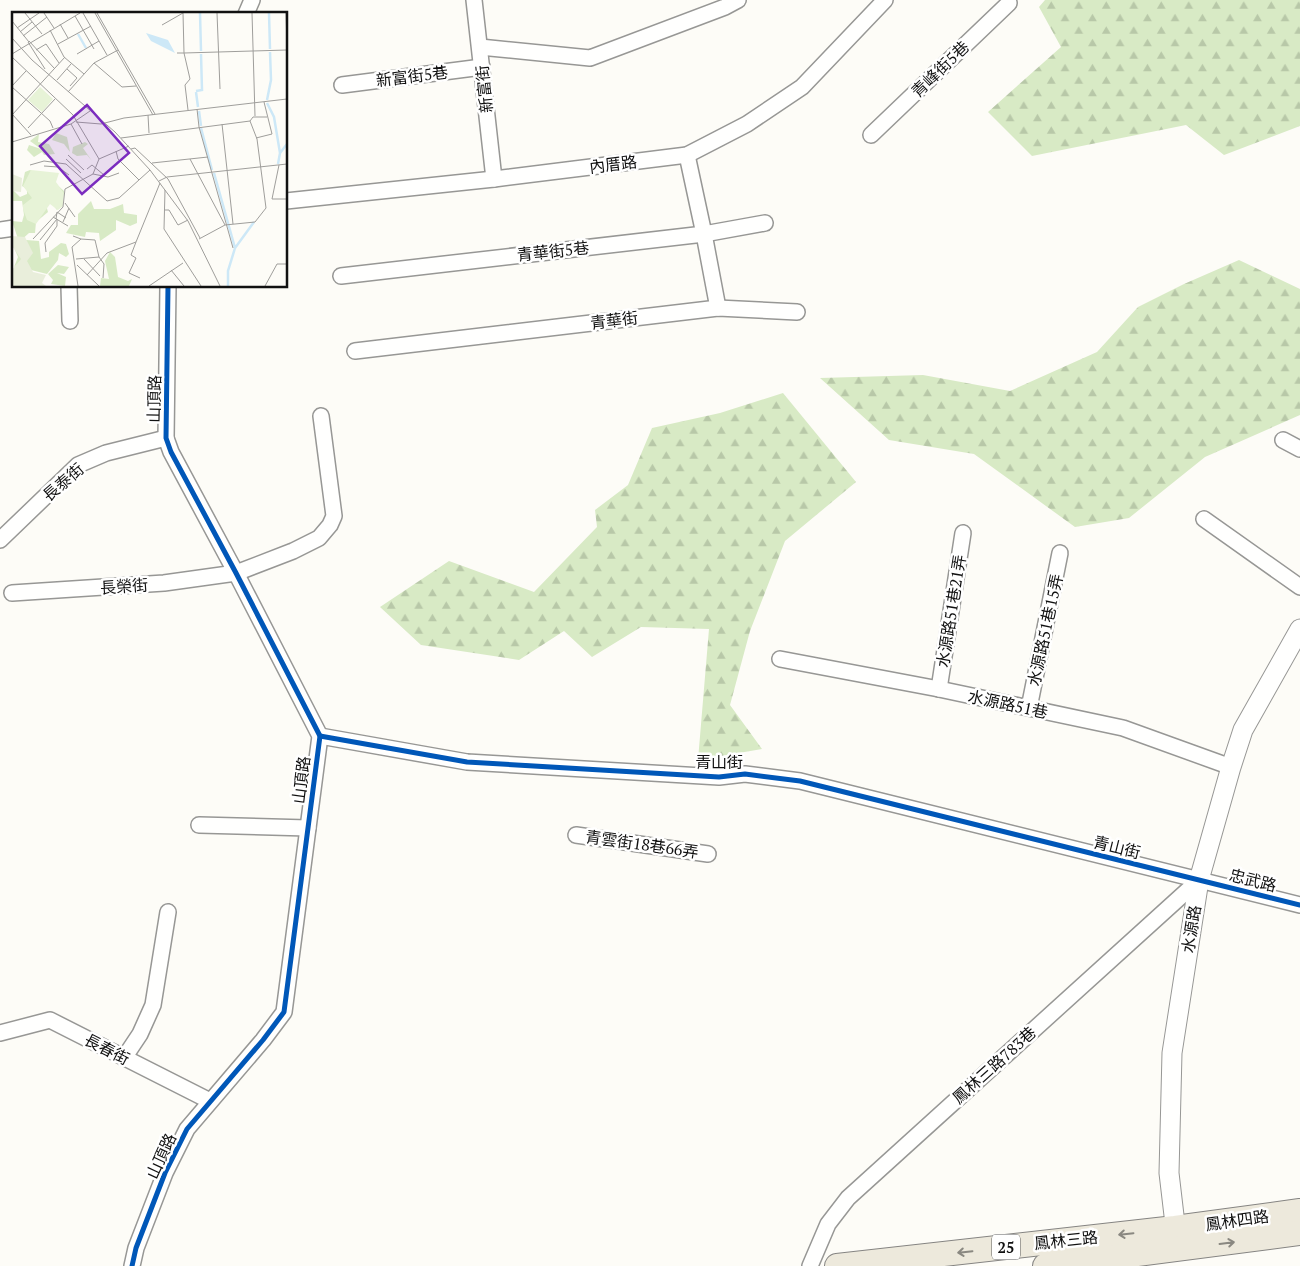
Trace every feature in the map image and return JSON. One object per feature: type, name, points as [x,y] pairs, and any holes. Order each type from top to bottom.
[{"type":"main road","name":"鳳林四路","points":[[1177,1239],[1300,1211]]},
{"type":"main road","name":"鳳林四路","points":[[1177,1239],[1300,1233]]},
{"type":"main road","name":"鳳林三路","points":[[837,1266],[1177,1239]]},
{"type":"main road","name":"鳳林三路","points":[[1045,1266],[1177,1239]]},
{"type":"street","points":[[247,12],[252,0]]},
{"type":"street","name":"新富街","points":[[474,0],[494,179]]},
{"type":"street","points":[[480,47],[590,58],[725,7],[738,0]]},
{"type":"street","name":"內厝路","points":[[288,201],[494,179],[687,155],[747,124],[802,87],[884,0]]},
{"type":"street","name":"青峰街5巷","points":[[872,135],[1009,2]]},
{"type":"street","name":"新富街5巷","points":[[342,85],[482,67]]},
{"type":"street","points":[[687,155],[718,308]]},
{"type":"street","name":"青華街5巷","points":[[341,276],[704,234],[765,223]]},
{"type":"street","points":[[69,288],[70,320]]},
{"type":"street","name":"山頂路","points":[[132,1266],[136,1248],[165,1172],[187,1129],[263,1040],[284,1012],[320,736],[171,452],[166,438],[168,288]]},
{"type":"street","name":"青華街","points":[[356,352],[718,308],[797,312]]},
{"type":"street","name":"長榮街","points":[[12,593],[164,583],[236,573],[293,551],[319,538],[330,525],[334,516],[321,416]]},
{"type":"street","name":"長泰街","points":[[0,539],[78,465],[106,453],[166,438]]},
{"type":"street","points":[[1282,440],[1300,449]]},
{"type":"street","points":[[1204,519],[1300,586]]},
{"type":"street","name":"水源路51巷21弄","points":[[940,689],[963,533]]},
{"type":"street","name":"水源路51巷15弄","points":[[1029,708],[1060,553]]},
{"type":"street","name":"水源路","points":[[1177,1239],[1169,1173],[1172,1052],[1199,880],[1243,730],[1300,629]]},
{"type":"street","name":"水源路51巷","points":[[780,659],[940,689],[1123,728],[1231,767]]},
{"type":"street","name":"青山街","points":[[320,736],[467,762],[719,777],[745,774],[800,782],[1199,880]]},
{"type":"street","points":[[200,825],[308,828]]},
{"type":"street","name":"青雲街18巷66弄","points":[[576,835],[708,854]]},
{"type":"street","name":"忠武路","points":[[1199,880],[1300,906]]},
{"type":"street","name":"鳳林三路783巷","points":[[810,1266],[828,1224],[848,1198],[1199,880]]},
{"type":"street","points":[[124,1058],[140,1034],[153,1005],[168,912]]},
{"type":"street","name":"長春街","points":[[0,1033],[50,1020],[210,1101]]},
{"type":"green space","points":[[1045,0],[1300,0],[1300,126],[1224,155],[1186,125],[1032,156],[988,112],[1061,47],[1039,7]]},
{"type":"green space","points":[[1239,260],[1300,289],[1300,415],[1205,457],[1129,518],[1075,527],[974,454],[889,440],[820,378],[923,375],[1010,391],[1097,352],[1138,307]]},
{"type":"green space","points":[[783,393],[856,482],[785,541],[750,631],[730,705],[762,749],[698,760],[709,629],[641,627],[592,657],[564,631],[519,660],[421,645],[380,607],[449,561],[534,592],[597,527],[595,510],[628,485],[652,428],[720,413]]},
{"type":"cycle path","points":[[132,1266],[136,1248],[165,1173],[187,1129],[263,1040],[284,1012],[320,736],[171,452],[166,438],[168,288]]},
{"type":"cycle path","points":[[320,736],[467,762],[719,777],[745,774],[800,781],[1300,905]]}]
